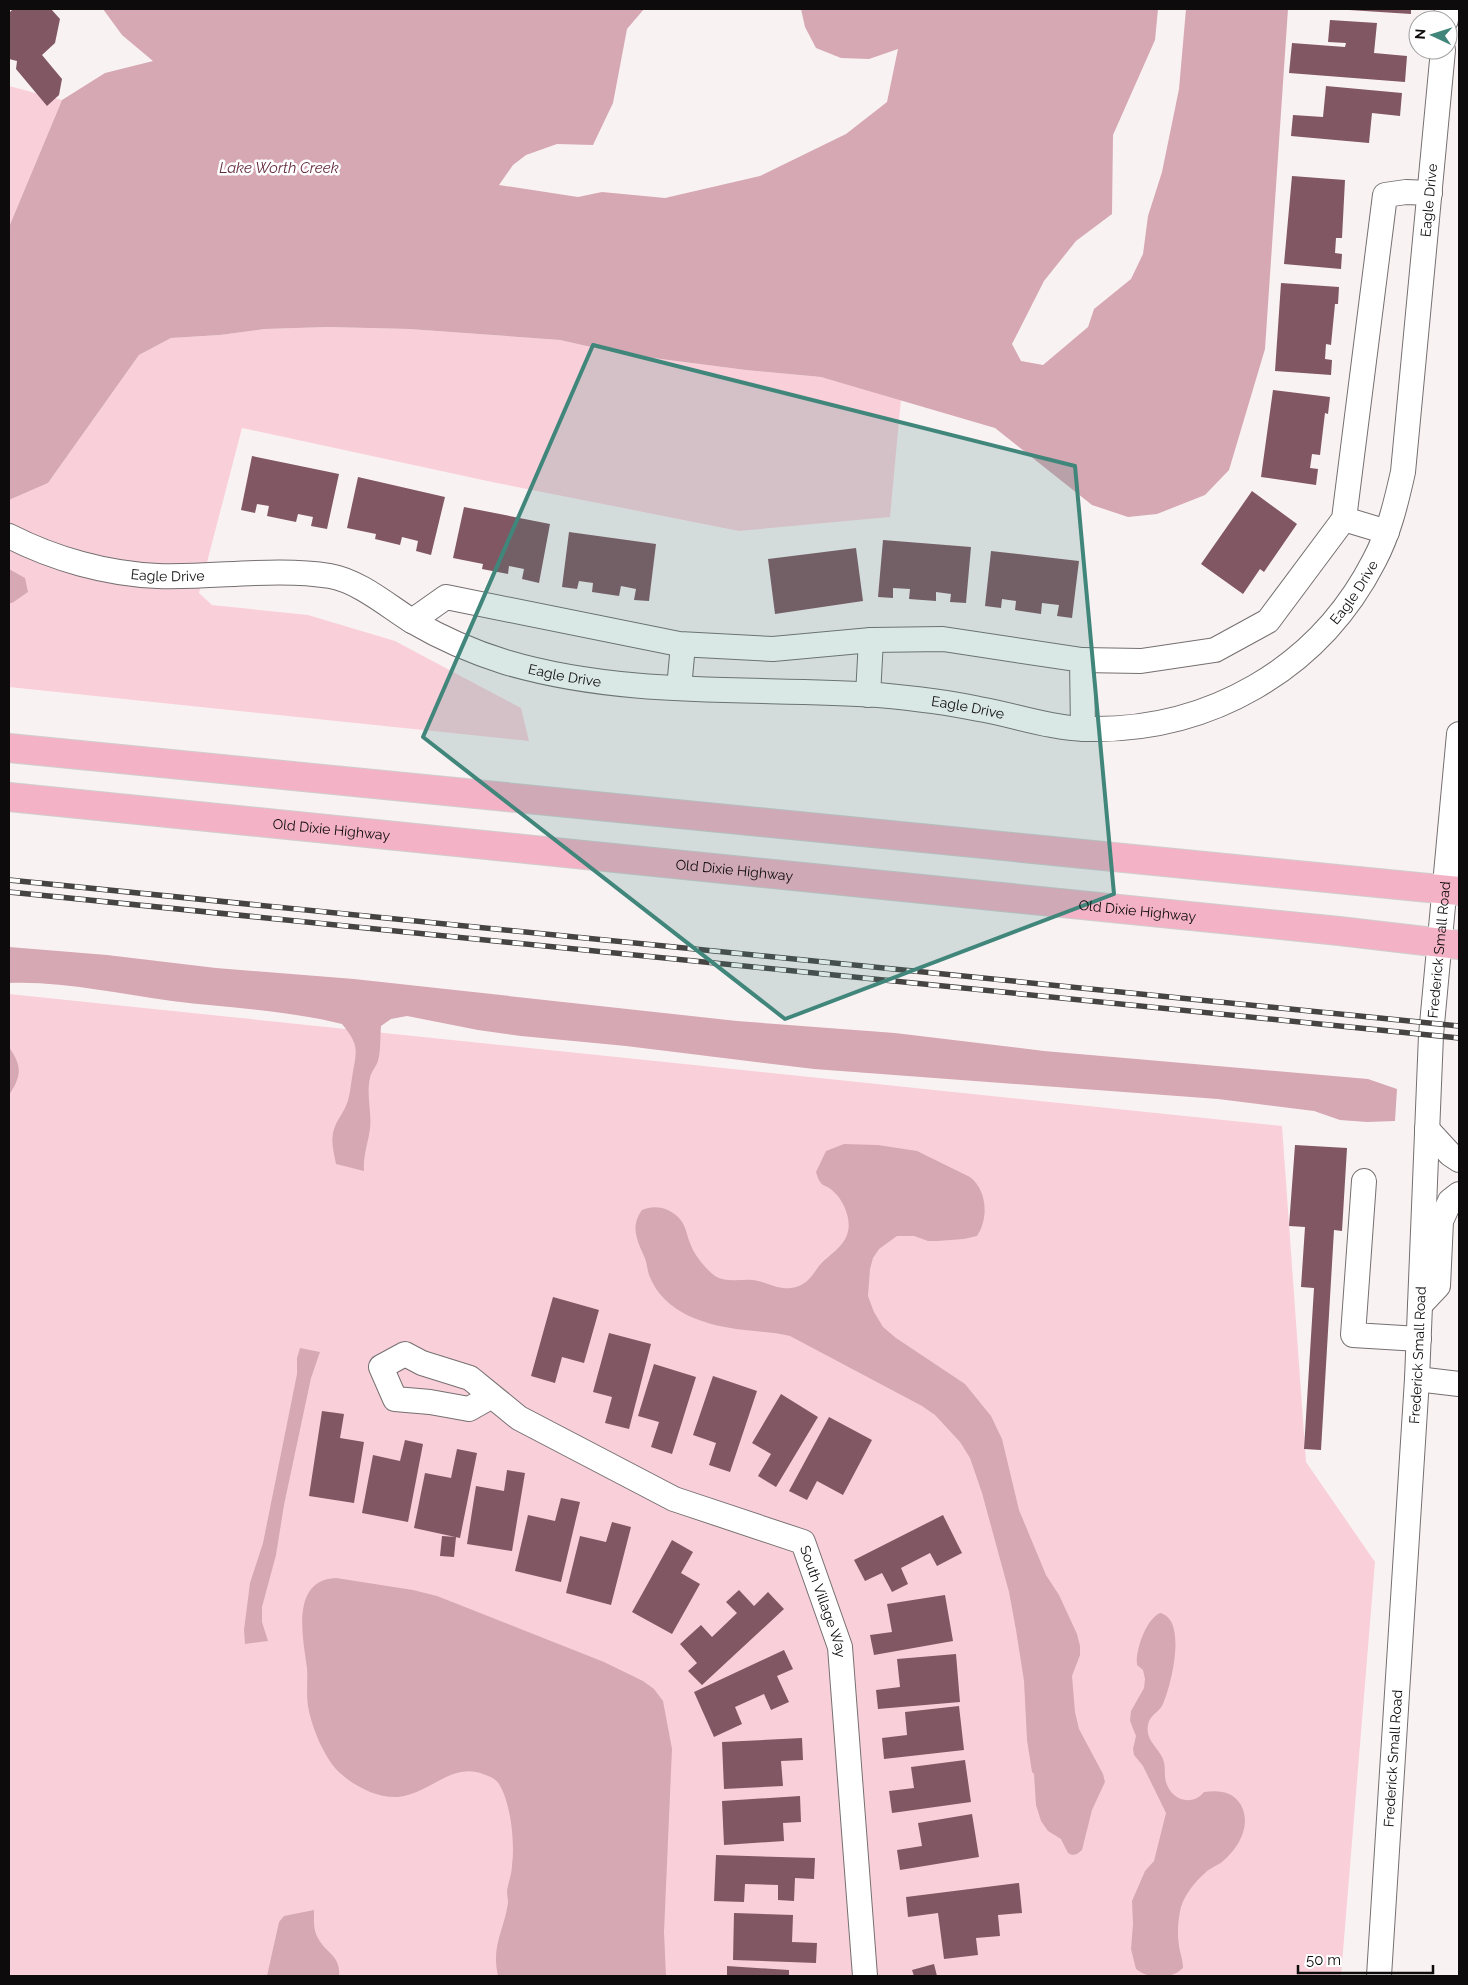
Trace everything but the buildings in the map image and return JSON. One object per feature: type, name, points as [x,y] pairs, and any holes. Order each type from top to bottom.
[{"type":"main road","points":[[9,748],[1452,890]]},
{"type":"main road","name":"Old Dixie Highway","points":[[9,797],[1339,931],[1450,944]]},
{"type":"street","name":"Eagle Drive","points":[[9,536],[32,548],[70,561],[130,574],[160,576],[281,573],[333,576],[347,581],[374,596],[412,621],[469,649],[535,670],[606,683],[679,688],[868,695],[922,700],[978,708],[1056,726],[1083,729],[1124,728],[1177,720],[1216,707],[1256,688],[1289,665],[1319,638],[1354,596],[1374,562],[1387,532],[1394,512],[1403,472],[1442,60]]},
{"type":"street","points":[[412,621],[446,597],[682,645],[773,649],[871,640],[943,639],[1082,660],[1141,661],[1215,650],[1268,621],[1344,519],[1386,195],[1406,192],[1430,193]]},
{"type":"street","points":[[1344,519],[1387,532]]},
{"type":"street","points":[[868,695],[871,640]]},
{"type":"street","points":[[679,688],[682,645]]},
{"type":"street","points":[[1082,660],[1083,729]]},
{"type":"street","name":"Frederick Small Road","points":[[1380,1976],[1417,1379],[1431,1035],[1450,944],[1459,734]]},
{"type":"street","points":[[1427,1129],[1450,1154],[1459,1160]]},
{"type":"street","points":[[1364,1181],[1353,1335],[1419,1339]]},
{"type":"street","points":[[1420,1305],[1438,1286],[1441,1221],[1450,1201],[1459,1194]]},
{"type":"street","points":[[1417,1379],[1459,1384]]},
{"type":"street","name":"South Village Way","points":[[492,1396],[519,1418],[674,1499],[803,1542],[840,1647],[865,1976]]},
{"type":"highlighted area","points":[[593,345],[1075,466],[1114,894],[785,1019],[423,737]]},
{"type":"shaded area","points":[[9,86],[62,100],[9,227]]},
{"type":"shaded area","points":[[328,327],[409,329],[560,340],[622,354],[746,370],[821,377],[901,399],[890,517],[739,531],[492,482],[242,428],[199,593],[212,605],[308,615],[395,641],[521,708],[529,741],[9,687],[9,500],[48,483],[139,355],[171,338],[220,335],[265,329]]},
{"type":"shaded area","points":[[9,994],[1282,1126],[1306,1462],[1375,1562],[1341,1976],[9,1976]]},
{"type":"water","name":"Lake Worth Creek","points":[[103,9],[644,9],[627,29],[613,103],[593,145],[557,144],[526,155],[513,165],[499,185],[578,197],[602,192],[665,198],[760,176],[846,134],[887,102],[898,49],[869,59],[841,58],[816,48],[805,27],[801,9],[1158,9],[1155,40],[1113,135],[1112,214],[1076,241],[1044,281],[1012,344],[1021,361],[1043,365],[1088,327],[1094,309],[1131,279],[1143,254],[1148,216],[1162,172],[1179,89],[1186,9],[1288,9],[1265,349],[1229,470],[1205,495],[1157,514],[1128,517],[1092,505],[995,428],[821,377],[746,370],[622,354],[560,340],[409,329],[328,327],[265,329],[220,335],[171,338],[139,355],[48,483],[9,500],[9,227],[62,100],[105,73],[153,61],[122,35]]},
{"type":"water","points":[[9,569],[25,578],[28,592],[12,603],[9,603]]},
{"type":"water","points":[[9,947],[107,955],[216,968],[354,979],[737,1021],[895,1033],[1044,1051],[1368,1079],[1397,1089],[1395,1121],[1367,1122],[1340,1120],[1314,1111],[1218,1099],[814,1069],[626,1046],[521,1036],[478,1030],[407,1016],[391,1019],[381,1026],[379,1057],[369,1084],[370,1123],[364,1171],[336,1164],[333,1148],[333,1133],[348,1101],[356,1055],[355,1044],[342,1024],[279,1012],[172,1001],[71,986],[9,983]]},
{"type":"water","points":[[9,1047],[19,1071],[9,1095]]},
{"type":"water","points":[[844,1144],[878,1145],[917,1151],[970,1177],[980,1189],[983,1197],[985,1213],[977,1236],[964,1239],[928,1241],[914,1236],[897,1236],[879,1249],[873,1258],[870,1269],[868,1296],[874,1312],[883,1327],[896,1338],[965,1384],[991,1416],[1002,1439],[1019,1510],[1046,1575],[1059,1595],[1077,1634],[1080,1655],[1072,1676],[1075,1712],[1079,1729],[1103,1774],[1105,1782],[1092,1810],[1082,1850],[1077,1854],[1072,1855],[1068,1853],[1061,1839],[1048,1831],[1041,1821],[1036,1805],[1034,1774],[1032,1772],[1027,1740],[1024,1681],[1009,1592],[982,1493],[970,1458],[960,1442],[935,1415],[922,1406],[790,1336],[731,1328],[688,1316],[665,1299],[656,1288],[649,1275],[645,1258],[637,1239],[636,1222],[642,1210],[656,1207],[665,1209],[680,1219],[694,1252],[715,1276],[729,1280],[757,1281],[776,1287],[797,1287],[810,1278],[819,1266],[840,1246],[848,1231],[848,1216],[844,1206],[832,1190],[822,1184],[816,1172],[826,1151]]},
{"type":"water","points":[[300,1348],[320,1352],[311,1378],[284,1505],[276,1555],[262,1607],[262,1622],[268,1641],[245,1644],[244,1630],[250,1583],[263,1543],[297,1374],[297,1358]]},
{"type":"water","points":[[336,1578],[413,1590],[437,1596],[604,1662],[643,1681],[654,1689],[663,1701],[672,1749],[664,1932],[666,1976],[498,1976],[496,1955],[508,1903],[507,1891],[512,1868],[513,1846],[507,1802],[498,1782],[483,1774],[472,1771],[461,1772],[409,1795],[390,1797],[375,1794],[353,1783],[334,1767],[315,1733],[307,1701],[307,1673],[302,1627],[303,1612],[306,1599],[312,1589],[321,1581]]},
{"type":"water","points":[[1160,1613],[1168,1618],[1173,1627],[1175,1654],[1170,1683],[1163,1704],[1151,1718],[1148,1725],[1148,1735],[1163,1759],[1166,1782],[1172,1793],[1182,1799],[1194,1799],[1204,1792],[1215,1791],[1230,1794],[1241,1805],[1245,1821],[1242,1836],[1233,1851],[1222,1862],[1201,1877],[1185,1897],[1179,1916],[1178,1931],[1183,1968],[1172,1975],[1160,1977],[1147,1975],[1136,1969],[1131,1949],[1132,1901],[1145,1871],[1154,1861],[1166,1813],[1143,1766],[1134,1755],[1133,1749],[1136,1736],[1130,1721],[1131,1711],[1144,1688],[1143,1670],[1137,1665],[1142,1636],[1150,1622]]},
{"type":"water","points":[[314,1910],[316,1935],[338,1963],[339,1976],[267,1976],[279,1922],[284,1916]]},
{"type":"railway","points":[[9,880],[1459,1026]]},
{"type":"railway","points":[[9,892],[1459,1038]]}]
